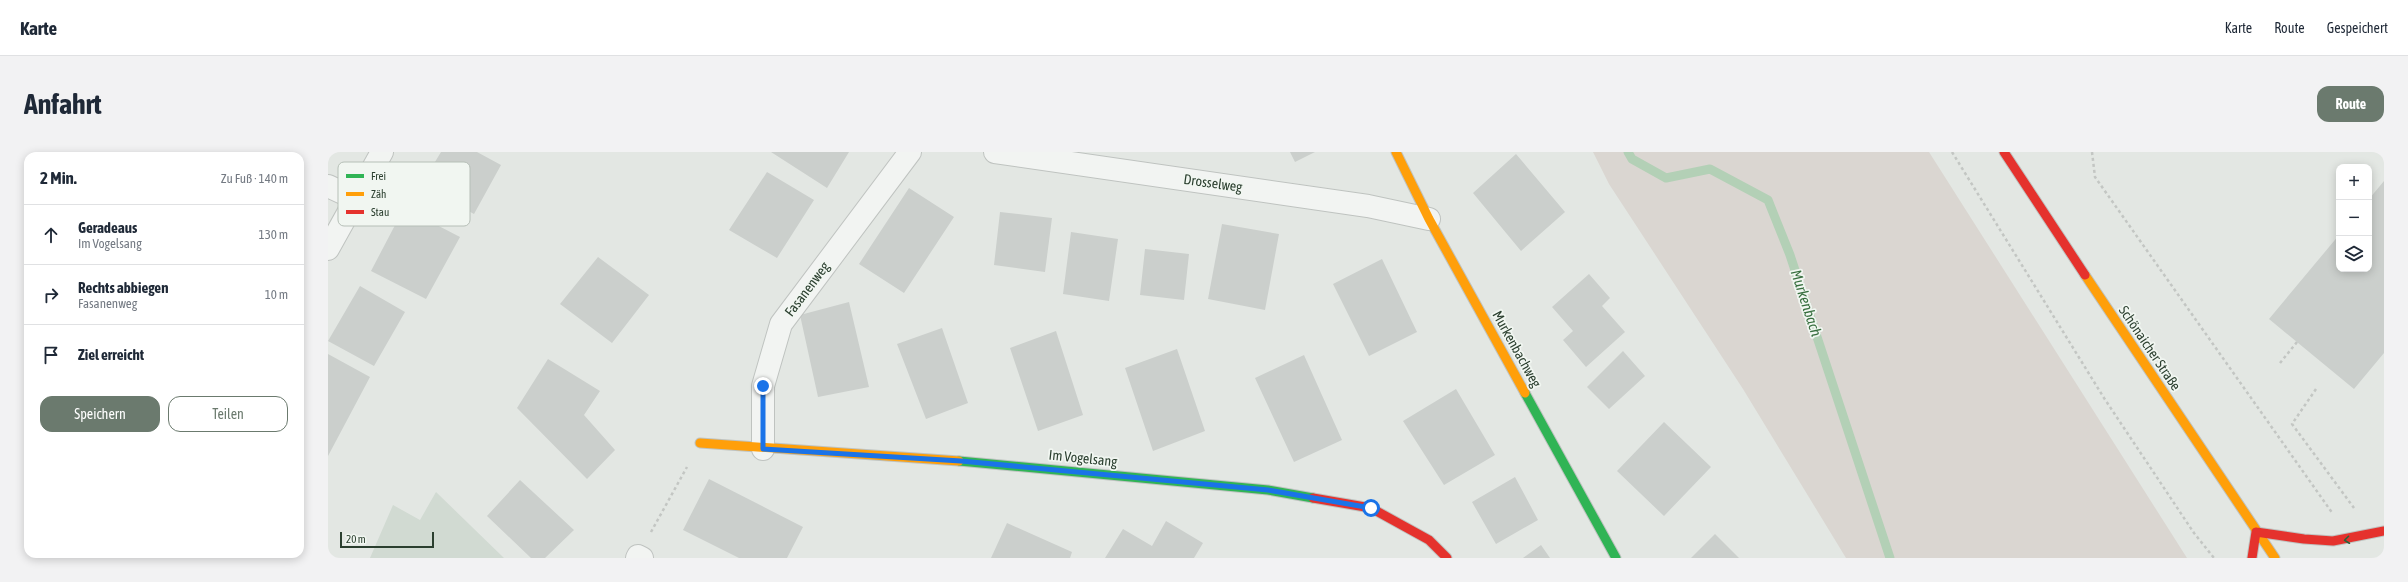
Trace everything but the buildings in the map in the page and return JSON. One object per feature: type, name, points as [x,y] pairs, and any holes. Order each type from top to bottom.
[{"type":"street","points":[[376,162],[382,152]]},
{"type":"street","name":"Fasanenweg","points":[[763,449],[763,386],[781,324],[910,152]]},
{"type":"street","name":"Drosselweg","points":[[995,152],[1368,206],[1429,219]]},
{"type":"street","name":"Murkenbachweg","points":[[1396,152],[1429,219],[1616,558]]},
{"type":"street","name":"Schönaicher Straße","points":[[2004,152],[2256,532],[2275,558]]},
{"type":"street","points":[[328,186],[338,191]]},
{"type":"street","points":[[328,249],[341,226]]},
{"type":"street","name":"Im Vogelsang","points":[[700,443],[763,449],[961,461],[1268,490],[1371,508],[1429,540],[1447,558]]},
{"type":"street","points":[[2252,558],[2256,532],[2332,542],[2352,540],[2375,531],[2384,531]]},
{"type":"path","points":[[1952,152],[2104,398],[2194,533],[2214,558]]},
{"type":"path","points":[[2092,152],[2095,177],[2336,518],[2332,542]]},
{"type":"path","points":[[2280,363],[2297,342]]},
{"type":"path","points":[[2316,389],[2292,424],[2357,513]]},
{"type":"path","points":[[639,557],[700,443]]},
{"type":"shaded area","points":[[1593,152],[1929,152],[2187,558],[1846,558],[1743,389],[1609,184]]},
{"type":"shaded area","points":[[436,492],[504,558],[370,558],[393,505],[420,520]]},
{"type":"waterway","name":"Murkenbach","points":[[1628,152],[1632,159],[1666,178],[1710,169],[1768,200],[1790,255],[1890,558]]},
{"type":"traffic: fast","points":[[1525,393],[1616,558]]},
{"type":"traffic: fast","points":[[959,461],[1268,490],[1313,498]]},
{"type":"traffic: slow","points":[[1396,152],[1429,219],[1525,393]]},
{"type":"traffic: slow","points":[[2085,275],[2275,558]]},
{"type":"traffic: slow","points":[[700,443],[959,461]]},
{"type":"traffic: jam","points":[[2004,152],[2085,275]]},
{"type":"traffic: jam","points":[[1313,498],[1371,508],[1429,540],[1447,558]]},
{"type":"traffic: jam","points":[[2256,532],[2304,539],[2333,541],[2384,531]]},
{"type":"traffic: jam","points":[[2252,558],[2256,532]]},
{"type":"route","points":[[763,386],[763,449],[961,461],[1268,490],[1371,508]]}]
